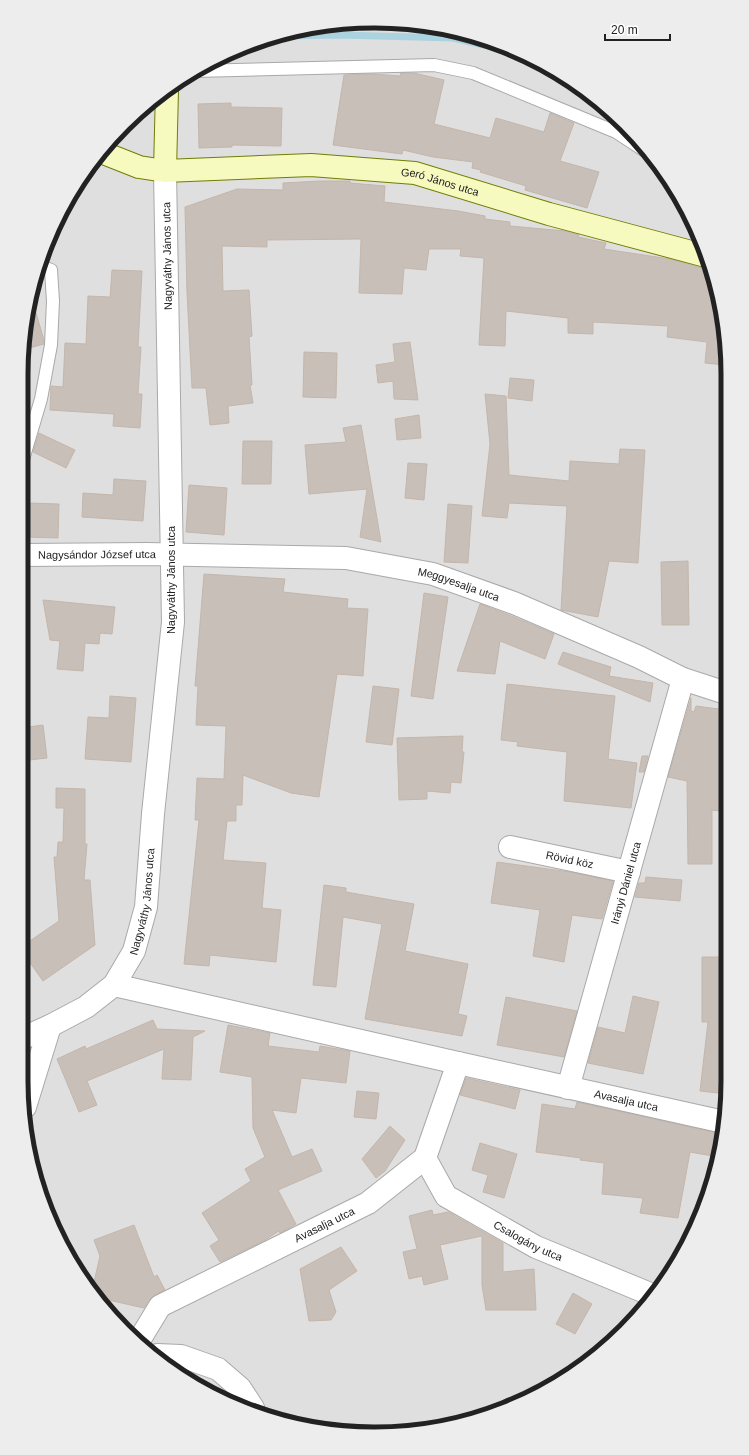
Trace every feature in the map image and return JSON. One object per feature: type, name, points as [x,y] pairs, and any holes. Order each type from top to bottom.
[{"type":"street","name":"Nagyváthy János utca","points":[[28,1036],[86,1007],[114,985],[134,951],[146,907],[173,622],[165,171],[167,98]]},
{"type":"street","name":"Geró János utca","points":[[107,154],[140,167],[165,171],[312,165],[415,173],[549,214],[700,254]]},
{"type":"street","name":"Nagysándor József utca","points":[[28,555],[172,554]]},
{"type":"street","name":"Meggyesalja utca","points":[[172,554],[346,558],[433,574],[514,603],[639,657],[683,679],[721,691]]},
{"type":"street","name":"Irányi Dániel utca","points":[[568,1088],[683,679]]},
{"type":"street","name":"Rövid köz","points":[[510,847],[629,872]]},
{"type":"street","name":"Avasalja utca","points":[[114,985],[718,1121]]},
{"type":"street","points":[[29,1095],[50,1026]]},
{"type":"street","points":[[425,1158],[458,1063]]},
{"type":"street","name":"Avasalja utca","points":[[141,1337],[160,1306],[368,1203],[425,1158]]},
{"type":"street","name":"Csalogány utca","points":[[425,1158],[446,1196],[536,1247],[648,1293]]},
{"type":"street","points":[[164,1355],[181,1356],[218,1369],[240,1388],[252,1405]]},
{"type":"lane","points":[[208,71],[434,65],[473,73],[616,132],[632,142]]},
{"type":"lane","points":[[28,443],[41,399],[51,345],[53,301],[50,270],[45,268]]},
{"type":"shaded area","points":[[374,28],[420,31],[442,35],[486,46],[507,54],[548,74],[567,86],[603,114],[620,129],[635,146],[663,182],[685,221],[703,263],[718,329],[721,374],[721,1080],[718,1126],[714,1148],[703,1192],[695,1213],[675,1254],[663,1273],[635,1309],[620,1326],[603,1341],[567,1369],[548,1381],[507,1401],[486,1409],[442,1420],[420,1424],[374,1427],[329,1424],[263,1409],[221,1391],[182,1369],[129,1326],[86,1273],[74,1254],[54,1213],[46,1192],[35,1148],[29,1103],[28,374],[31,329],[35,307],[46,263],[54,242],[74,201],[86,182],[129,129],[182,86],[201,74],[242,54],[263,46],[307,35],[329,31]]},
{"type":"building","points":[[401,73],[414,73],[444,80],[434,124],[490,138],[496,118],[544,132],[550,113],[574,123],[560,161],[599,172],[587,208],[525,190],[526,186],[480,172],[481,170],[472,168],[473,162],[433,157],[403,150],[402,154],[333,145],[344,75],[374,74],[400,76]]},
{"type":"building","points":[[231,103],[231,107],[282,108],[281,146],[232,145],[232,147],[199,148],[198,104]]},
{"type":"building","points":[[350,181],[350,183],[385,186],[384,202],[458,211],[485,216],[485,219],[510,222],[510,226],[565,231],[579,235],[578,237],[606,243],[604,249],[670,259],[704,268],[718,329],[721,365],[705,363],[707,342],[667,337],[668,326],[593,322],[593,334],[568,333],[568,318],[506,311],[505,346],[479,345],[484,258],[460,256],[461,249],[429,249],[426,270],[404,268],[402,294],[359,293],[361,239],[267,240],[267,247],[222,246],[223,291],[249,290],[252,336],[249,337],[252,385],[250,385],[253,403],[228,406],[229,423],[210,425],[206,388],[192,388],[187,293],[185,207],[237,189],[283,190],[283,183]]},
{"type":"building","points":[[112,270],[142,271],[138,347],[141,347],[138,394],[142,394],[140,428],[113,426],[114,414],[50,410],[51,386],[63,387],[65,343],[86,344],[88,296],[110,297]]},
{"type":"building","points":[[35,309],[44,340],[44,344],[29,348]]},
{"type":"building","points":[[410,342],[418,400],[394,399],[393,381],[378,383],[376,365],[395,362],[393,344]]},
{"type":"building","points":[[304,352],[337,353],[336,398],[303,397]]},
{"type":"building","points":[[510,378],[534,380],[532,401],[508,398]]},
{"type":"building","points":[[485,394],[506,396],[509,475],[569,481],[570,461],[619,464],[620,449],[645,450],[638,563],[609,561],[598,617],[561,610],[567,506],[509,503],[507,518],[482,516],[490,444]]},
{"type":"building","points":[[419,415],[421,438],[397,440],[395,419]]},
{"type":"building","points":[[361,425],[381,542],[360,537],[367,489],[309,494],[305,445],[346,442],[343,428]]},
{"type":"building","points":[[39,433],[75,450],[66,468],[33,452]]},
{"type":"building","points":[[243,441],[272,441],[271,484],[242,484]]},
{"type":"building","points":[[408,463],[427,464],[424,500],[405,498]]},
{"type":"building","points":[[114,479],[146,481],[143,521],[82,517],[83,493],[113,495]]},
{"type":"building","points":[[189,485],[227,488],[224,535],[186,532]]},
{"type":"building","points":[[28,503],[59,504],[58,538],[28,537]]},
{"type":"building","points":[[448,504],[472,506],[468,563],[444,562]]},
{"type":"building","points":[[688,561],[689,625],[662,625],[661,562]]},
{"type":"building","points":[[204,574],[285,579],[283,592],[348,599],[347,608],[368,609],[363,676],[337,674],[319,797],[291,793],[243,775],[242,805],[236,805],[236,821],[227,821],[223,860],[266,863],[262,908],[281,910],[276,962],[210,955],[209,966],[184,964],[199,820],[195,820],[197,778],[224,779],[226,726],[196,725],[198,686],[195,686]]},
{"type":"building","points":[[424,593],[448,597],[433,699],[411,696]]},
{"type":"building","points":[[43,600],[115,607],[112,634],[100,633],[99,644],[85,643],[83,671],[57,669],[60,641],[50,640]]},
{"type":"building","points":[[480,604],[554,634],[545,659],[500,641],[495,674],[457,671]]},
{"type":"building","points":[[563,652],[611,667],[609,676],[653,683],[650,702],[558,664]]},
{"type":"building","points":[[507,684],[615,696],[608,759],[637,763],[631,808],[564,801],[567,752],[517,746],[518,742],[501,740]]},
{"type":"building","points":[[373,686],[399,689],[392,745],[366,742]]},
{"type":"building","points":[[110,696],[136,698],[131,762],[85,759],[88,717],[109,718]]},
{"type":"building","points":[[691,698],[691,711],[694,712],[696,706],[721,709],[721,811],[712,810],[712,864],[688,864],[687,781],[668,777]]},
{"type":"building","points":[[43,725],[47,758],[28,760],[28,727]]},
{"type":"building","points":[[463,736],[462,752],[464,752],[461,783],[451,782],[450,793],[427,791],[427,799],[399,800],[397,738]]},
{"type":"building","points":[[642,756],[648,756],[644,772],[639,772]]},
{"type":"building","points":[[56,788],[85,789],[85,844],[87,844],[84,880],[90,880],[95,945],[43,981],[28,960],[28,942],[59,921],[54,857],[57,857],[58,842],[63,842],[64,808],[56,808]]},
{"type":"building","points":[[497,862],[570,872],[613,881],[602,919],[572,915],[564,962],[533,956],[540,910],[491,903]]},
{"type":"building","points":[[646,877],[682,880],[680,901],[635,897],[639,883],[645,883]]},
{"type":"building","points":[[324,885],[346,888],[346,892],[414,904],[405,951],[468,964],[458,1014],[467,1016],[462,1036],[365,1019],[382,924],[343,917],[336,987],[313,985]]},
{"type":"building","points":[[702,957],[721,957],[720,1093],[700,1091],[708,1022],[702,1022]]},
{"type":"building","points":[[633,996],[659,1002],[643,1074],[588,1063],[598,1027],[625,1033]]},
{"type":"building","points":[[506,997],[577,1011],[564,1057],[497,1045]]},
{"type":"building","points":[[153,1020],[157,1029],[205,1031],[193,1037],[191,1080],[162,1079],[164,1049],[87,1081],[97,1105],[79,1112],[57,1059],[85,1046],[86,1049]]},
{"type":"building","points":[[228,1025],[270,1033],[268,1046],[319,1052],[320,1046],[350,1051],[346,1083],[301,1078],[296,1113],[272,1110],[292,1157],[312,1149],[322,1171],[278,1190],[296,1224],[280,1233],[279,1231],[265,1240],[220,1262],[210,1246],[219,1240],[202,1213],[251,1181],[245,1169],[265,1157],[253,1128],[252,1077],[220,1072]]},
{"type":"building","points":[[466,1078],[520,1090],[515,1109],[460,1095]]},
{"type":"building","points":[[357,1091],[379,1093],[376,1119],[354,1117]]},
{"type":"building","points":[[577,1102],[717,1133],[712,1156],[690,1152],[678,1218],[640,1213],[643,1198],[602,1194],[604,1163],[580,1160],[581,1158],[536,1152],[542,1104],[575,1109]]},
{"type":"building","points":[[390,1126],[405,1140],[385,1171],[376,1178],[362,1159]]},
{"type":"building","points":[[480,1143],[517,1154],[504,1198],[483,1192],[488,1175],[472,1170]]},
{"type":"building","points":[[432,1210],[433,1215],[448,1212],[503,1243],[503,1272],[534,1269],[536,1310],[486,1310],[482,1285],[482,1236],[440,1245],[448,1279],[424,1285],[422,1276],[409,1279],[403,1252],[417,1249],[409,1216]]},
{"type":"building","points":[[134,1225],[154,1277],[157,1275],[165,1290],[154,1295],[144,1308],[107,1300],[94,1283],[100,1256],[94,1240]]},
{"type":"building","points":[[341,1247],[357,1271],[329,1290],[336,1312],[331,1320],[309,1321],[300,1269]]},
{"type":"building","points":[[573,1293],[592,1304],[575,1334],[556,1324]]},
{"type":"waterway","points":[[305,36],[453,38],[477,44]]}]
